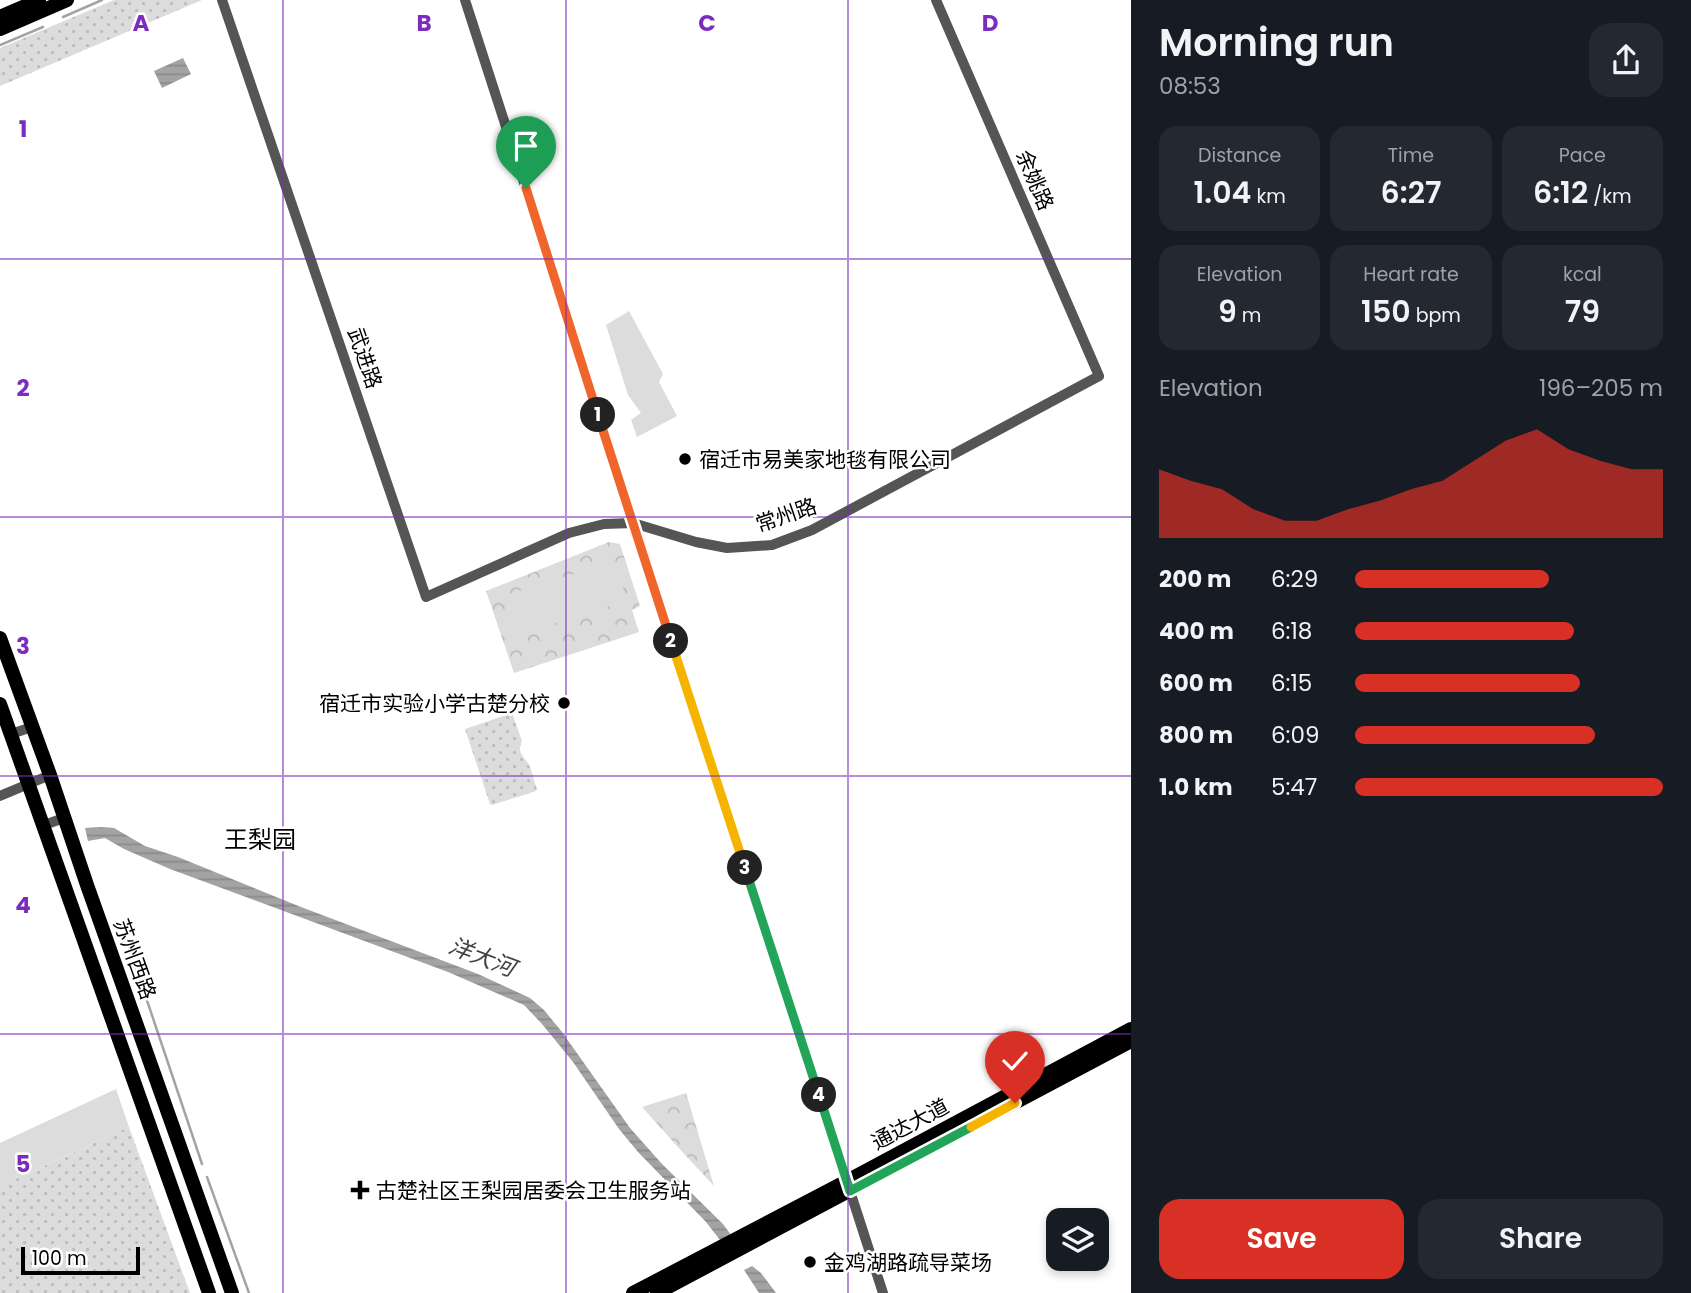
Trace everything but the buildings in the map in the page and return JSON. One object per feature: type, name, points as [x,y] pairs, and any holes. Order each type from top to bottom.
[{"type":"main road","points":[[0,17],[39,0]]},
{"type":"main road","points":[[0,29],[67,0]]},
{"type":"main road","name":"苏州西路","points":[[0,638],[232,1293]]},
{"type":"main road","name":"苏州西路","points":[[0,704],[209,1293]]},
{"type":"main road","name":"通达大道","points":[[657,1293],[1131,1029]]},
{"type":"main road","name":"通达大道","points":[[632,1293],[1131,1041]]},
{"type":"street","name":"武进路","points":[[222,0],[426,597]]},
{"type":"street","points":[[465,0],[883,1293]]},
{"type":"street","name":"余姚路","points":[[936,0],[1099,376]]},
{"type":"street","name":"常州路","points":[[426,597],[569,533],[604,524],[633,523],[727,548],[772,545],[811,530],[1099,376]]},
{"type":"street","points":[[11,734],[32,727]]},
{"type":"street","points":[[0,796],[50,775]]},
{"type":"street","points":[[44,825],[64,818]]},
{"type":"green space","points":[[114,0],[202,0],[0,86],[0,48]]},
{"type":"green space","points":[[629,311],[663,374],[659,382],[677,416],[637,437],[631,420],[641,413],[628,395],[606,325]]},
{"type":"green space","points":[[609,542],[620,544],[640,606],[632,610],[639,632],[514,673],[486,591]]},
{"type":"green space","points":[[599,566],[615,570],[621,577],[623,593],[611,605],[529,630],[515,628],[506,619],[506,607],[519,591]]},
{"type":"green space","points":[[512,713],[522,741],[521,752],[530,767],[537,789],[492,805],[465,729]]},
{"type":"green space","points":[[116,1089],[129,1127],[0,1186],[0,1143]]},
{"type":"green space","points":[[686,1093],[714,1186],[642,1107]]},
{"type":"green space","points":[[129,1127],[190,1293],[0,1293],[0,1186]]},
{"type":"shaded area","points":[[183,58],[191,74],[162,88],[154,71]]},
{"type":"shaded area","points":[[85,828],[114,828],[145,846],[478,974],[530,998],[562,1032],[630,1128],[731,1235],[720,1240],[638,1152],[573,1062],[524,1005],[448,972],[170,869],[105,838],[88,841]]},
{"type":"shaded area","points":[[752,1266],[776,1293],[759,1293],[744,1270]]},
{"type":"waterway","points":[[63,17],[102,0]]},
{"type":"waterway","points":[[0,45],[43,27]]},
{"type":"waterway","points":[[121,923],[202,1164]]},
{"type":"waterway","points":[[207,1177],[249,1293]]},
{"type":"place","name":"宿迁市易美家地毯有限公司","points":[[685,459]]},
{"type":"place","name":"宿迁市实验小学古楚分校","points":[[564,703]]},
{"type":"place","name":"古楚社区王梨园居委会卫生服务站","points":[[360,1190]]},
{"type":"place","name":"金鸡湖路疏导菜场","points":[[810,1262]]},
{"type":"district","name":"王梨园","points":[[260,839]]},
{"type":"route","points":[[526,188],[850,1191],[1015,1103]]},
{"type":"water label","name":"洋大河","points":[[482,957]]}]
